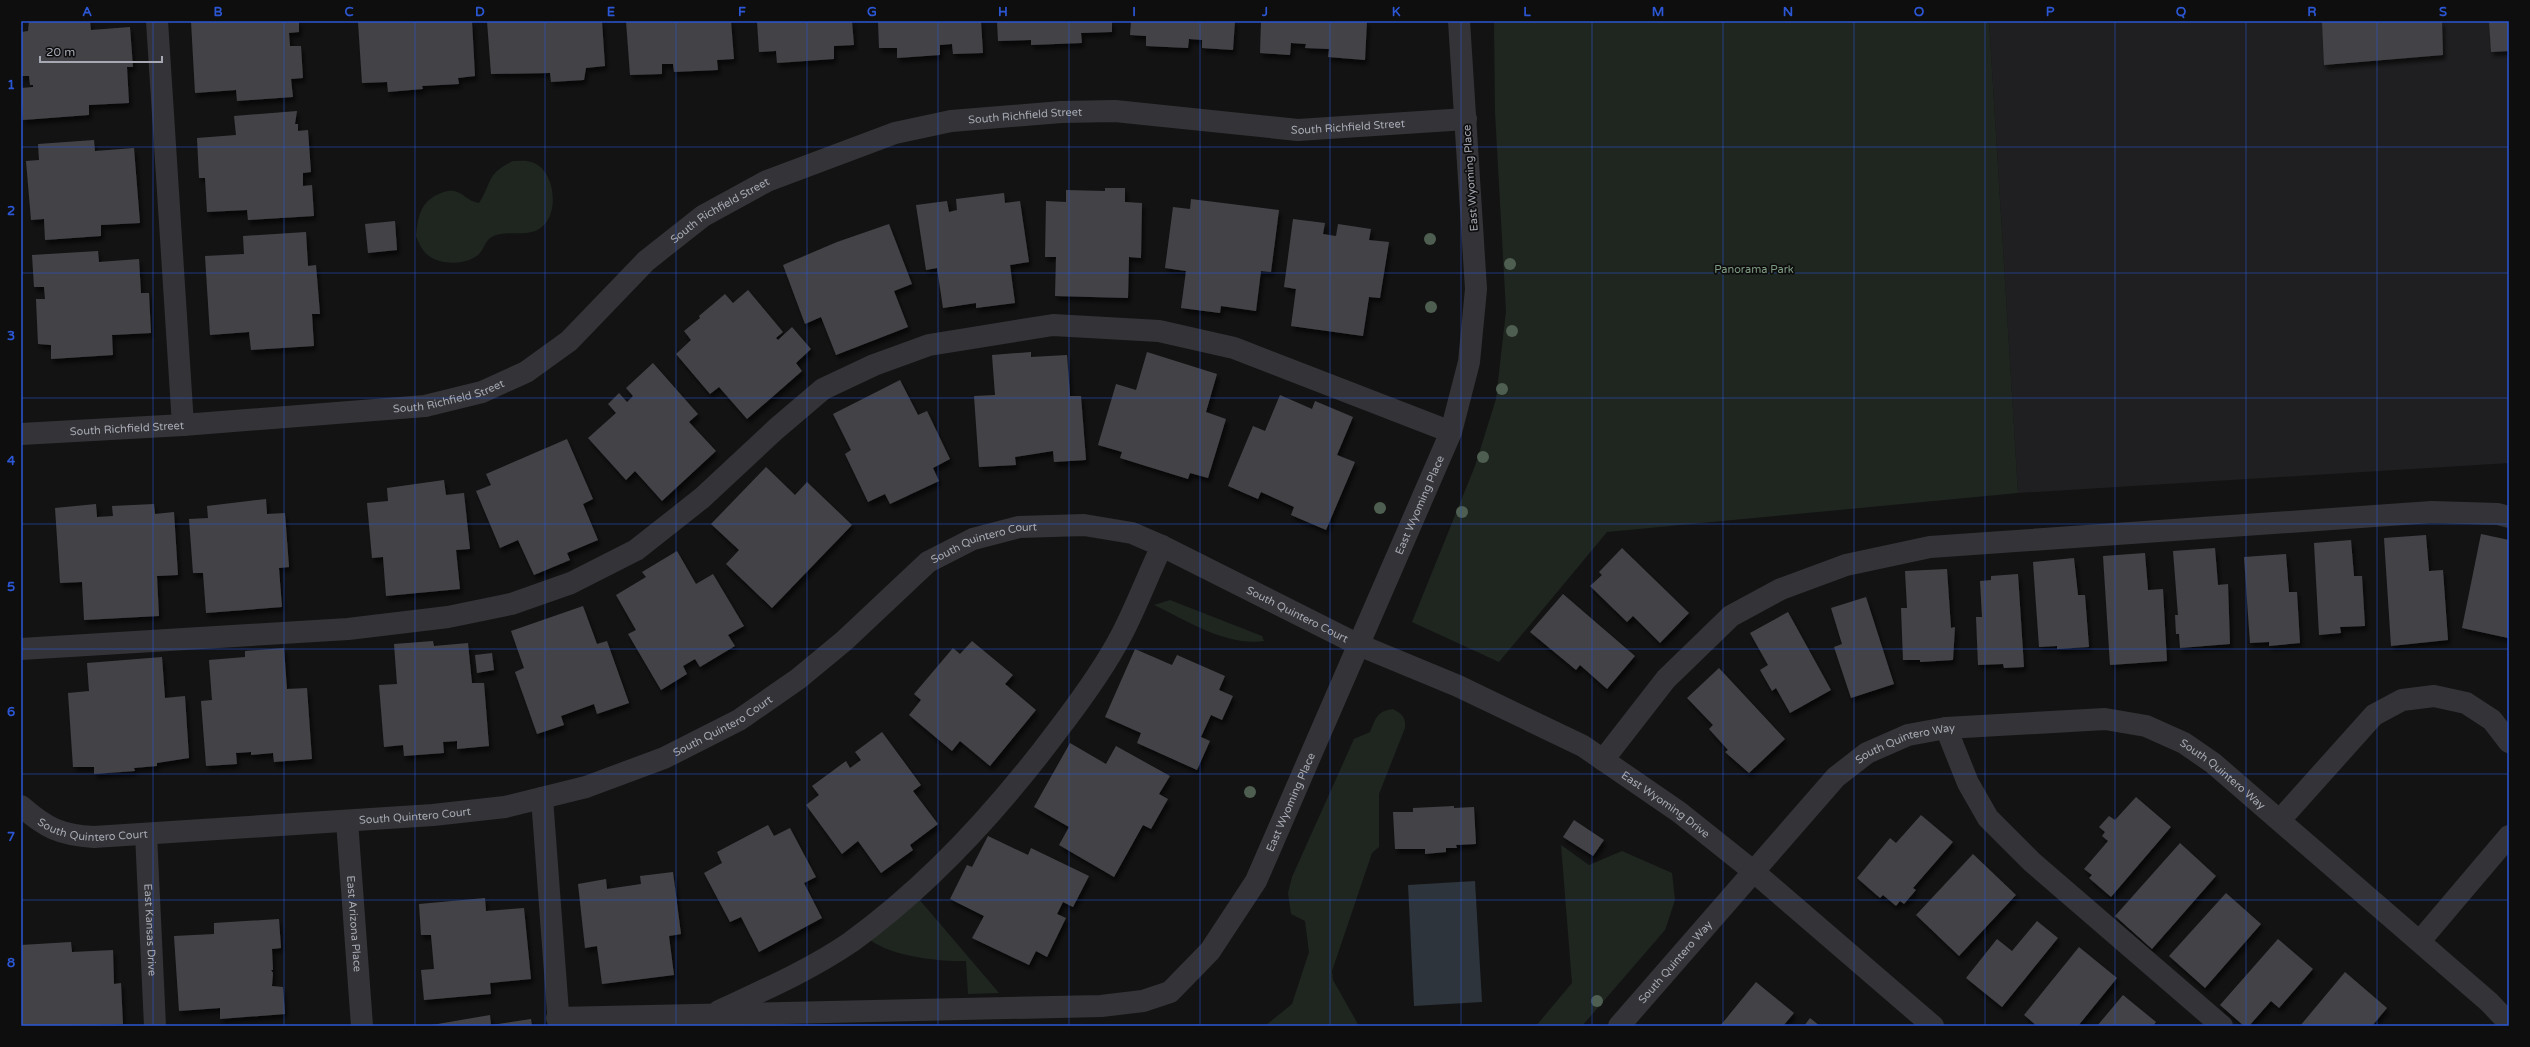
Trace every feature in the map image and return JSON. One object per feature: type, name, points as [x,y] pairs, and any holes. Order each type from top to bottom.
[{"type":"street","points":[[157,21],[183,425]]},
{"type":"street","name":"East Wyoming Place","points":[[558,1022],[711,1015],[1101,1006],[1143,1001],[1170,992],[1210,951],[1256,881],[1451,432],[1469,362],[1476,289],[1459,21]]},
{"type":"street","name":"South Richfield Street","points":[[21,434],[183,425],[425,406],[482,392],[526,372],[569,341],[646,261],[703,216],[767,181],[895,133],[951,121],[1061,112],[1115,111],[1298,130],[1466,119]]},
{"type":"street","points":[[21,649],[348,629],[448,617],[511,604],[571,583],[636,550],[702,498],[776,428],[823,389],[874,365],[929,345],[1046,326],[1106,326],[1159,331],[1234,348],[1451,432]]},
{"type":"street","points":[[1603,760],[1666,679],[1731,616],[1781,589],[1846,565],[1938,547],[2432,512],[2498,514],[2509,517]]},
{"type":"street","name":"South Quintero Court","points":[[21,806],[42,824],[67,835],[94,837],[346,821],[504,807],[586,787],[664,758],[739,720],[798,679],[838,646],[928,562],[973,539],[1019,527],[1084,525],[1132,533],[1162,546],[1359,645]]},
{"type":"street","points":[[711,1015],[786,980],[850,942],[922,884],[980,826],[1031,767],[1080,702],[1122,634],[1162,546]]},
{"type":"street","name":"East Wyoming Drive","points":[[1359,645],[1458,686],[1583,746],[1680,812],[1753,871],[1933,1026]]},
{"type":"street","points":[[2280,820],[2374,715],[2402,700],[2434,696],[2466,703],[2492,720],[2509,742]]},
{"type":"street","name":"South Quintero Way","points":[[1624,1024],[1753,871],[1836,777],[1867,753],[1908,735],[1946,728],[2105,719],[2146,726],[2184,743],[2208,759],[2420,941],[2489,1002],[2509,1023]]},
{"type":"street","points":[[1946,728],[1968,783],[1988,818],[2032,862],[2222,1026]]},
{"type":"street","points":[[542,798],[558,1022]]},
{"type":"street","name":"East Arizona Place","points":[[346,821],[362,1026]]},
{"type":"street","name":"East Kansas Drive","points":[[146,834],[155,1026]]},
{"type":"street","points":[[2420,941],[2509,836]]},
{"type":"shaded area","points":[[1989,21],[2509,21],[2509,463],[2018,493]]},
{"type":"shaded area","points":[[1475,881],[1482,1002],[1414,1006],[1408,885]]},
{"type":"green space","name":"Panorama Park","points":[[1494,21],[1989,21],[2018,493],[1607,532],[1499,662],[1412,622],[1475,466],[1496,399],[1506,311],[1495,112]]},
{"type":"green space","points":[[513,161],[529,161],[539,166],[545,172],[552,189],[553,199],[552,208],[545,224],[532,232],[497,235],[490,238],[478,255],[467,261],[454,263],[440,261],[424,252],[416,236],[419,216],[428,201],[441,193],[452,191],[458,192],[472,201],[479,203],[494,174]]},
{"type":"green space","points":[[1170,600],[1262,636],[1264,641],[1249,642],[1221,636],[1193,625],[1154,605]]},
{"type":"green space","points":[[1393,709],[1403,716],[1405,728],[1379,794],[1379,847],[1372,853],[1332,971],[1333,980],[1359,1026],[1265,1026],[1292,1004],[1309,952],[1305,921],[1291,914],[1288,893],[1292,877],[1354,739],[1370,732],[1380,713]]},
{"type":"green space","points":[[1561,845],[1589,865],[1622,851],[1672,873],[1675,900],[1665,930],[1582,1026],[1536,1026],[1572,983]]},
{"type":"green space","points":[[918,898],[999,993],[968,994],[966,961],[914,957],[888,949],[868,938]]},
{"type":"building","points":[[29,21],[90,21],[91,30],[130,27],[133,67],[127,67],[129,103],[89,105],[89,115],[23,120],[21,88],[33,87],[33,85],[30,85],[29,76],[21,76],[21,32],[28,31]]},
{"type":"building","points":[[191,21],[299,21],[299,32],[289,33],[290,46],[301,46],[303,78],[291,79],[293,97],[237,101],[236,90],[195,93]]},
{"type":"building","points":[[472,21],[475,76],[458,78],[459,84],[422,86],[423,89],[388,92],[387,82],[362,83],[358,22]]},
{"type":"building","points":[[487,21],[602,21],[605,66],[586,68],[584,80],[551,82],[550,73],[491,74]]},
{"type":"building","points":[[626,21],[731,21],[734,59],[717,60],[718,70],[674,72],[673,64],[662,64],[662,74],[630,75]]},
{"type":"building","points":[[757,21],[852,21],[854,45],[834,46],[834,59],[777,63],[776,51],[759,52]]},
{"type":"building","points":[[878,21],[981,21],[983,53],[953,54],[952,44],[940,45],[940,55],[897,58],[897,48],[879,48]]},
{"type":"building","points":[[997,21],[1112,21],[1112,32],[1081,33],[1082,43],[1031,45],[1031,40],[998,41]]},
{"type":"building","points":[[1131,21],[1235,21],[1233,50],[1202,48],[1202,40],[1189,39],[1188,48],[1146,46],[1146,36],[1130,35]]},
{"type":"building","points":[[1261,21],[1367,21],[1365,60],[1328,57],[1329,49],[1305,48],[1306,44],[1291,43],[1290,55],[1260,53]]},
{"type":"building","points":[[2322,21],[2442,21],[2443,55],[2324,65]]},
{"type":"building","points":[[2489,21],[2509,21],[2509,51],[2491,52]]},
{"type":"building","points":[[297,111],[295,124],[298,124],[298,131],[308,130],[311,172],[303,173],[303,186],[312,185],[314,216],[248,220],[247,210],[207,212],[205,178],[199,178],[197,138],[236,135],[234,116]]},
{"type":"building","points":[[94,140],[95,151],[134,148],[140,223],[101,225],[101,236],[45,240],[44,219],[31,220],[26,161],[39,160],[38,144]]},
{"type":"building","points":[[1105,188],[1125,188],[1125,202],[1142,203],[1141,258],[1129,257],[1128,298],[1055,296],[1056,257],[1045,257],[1046,201],[1066,202],[1066,190],[1105,191]]},
{"type":"building","points":[[1004,193],[1005,203],[1020,201],[1029,262],[1010,265],[1015,303],[976,308],[976,303],[943,308],[937,268],[926,270],[916,205],[947,201],[949,212],[957,210],[956,199]]},
{"type":"building","points":[[1191,199],[1279,210],[1271,272],[1261,271],[1256,311],[1221,306],[1220,313],[1181,308],[1186,271],[1165,268],[1173,207],[1190,209]]},
{"type":"building","points":[[1293,219],[1325,223],[1323,234],[1336,236],[1338,224],[1371,229],[1369,240],[1389,242],[1380,298],[1369,297],[1363,336],[1291,326],[1296,289],[1284,287]]},
{"type":"building","points":[[395,221],[397,250],[368,253],[365,224]]},
{"type":"building","points":[[889,224],[912,284],[894,291],[908,327],[836,355],[821,317],[805,324],[783,265],[837,242]]},
{"type":"building","points":[[306,232],[308,266],[316,265],[320,314],[312,314],[314,346],[251,350],[249,332],[210,335],[205,256],[244,254],[243,236]]},
{"type":"building","points":[[98,251],[99,262],[139,259],[141,293],[149,293],[151,333],[112,335],[113,355],[51,359],[51,345],[38,344],[36,299],[45,299],[44,287],[34,287],[32,255]]},
{"type":"building","points":[[748,290],[783,332],[776,338],[778,340],[792,327],[811,349],[796,363],[802,371],[747,419],[719,387],[710,394],[676,354],[691,340],[684,331],[700,318],[699,316],[725,294],[733,303]]},
{"type":"building","points":[[1031,352],[1031,357],[1067,355],[1070,396],[1081,396],[1086,460],[1054,462],[1053,451],[1015,457],[1016,465],[979,467],[974,396],[995,395],[992,355]]},
{"type":"building","points":[[1147,352],[1217,374],[1206,412],[1226,419],[1208,478],[1190,473],[1188,479],[1120,458],[1122,452],[1098,445],[1116,384],[1136,390]]},
{"type":"building","points":[[653,363],[698,414],[689,422],[716,451],[662,501],[635,471],[626,480],[588,438],[616,413],[608,404],[619,393],[627,402],[633,396],[626,388]]},
{"type":"building","points":[[900,380],[918,415],[927,411],[950,459],[933,468],[939,481],[890,504],[885,494],[868,502],[845,454],[851,450],[833,414]]},
{"type":"building","points":[[1280,395],[1312,409],[1315,401],[1353,417],[1337,455],[1355,462],[1326,530],[1291,515],[1294,507],[1261,492],[1258,499],[1228,486],[1253,426],[1265,431]]},
{"type":"building","points":[[567,439],[593,499],[583,504],[598,540],[567,553],[570,560],[534,575],[518,540],[500,548],[476,491],[491,485],[486,474]]},
{"type":"building","points":[[766,467],[795,495],[807,482],[852,525],[772,608],[726,564],[739,550],[711,524]]},
{"type":"building","points":[[444,480],[446,495],[464,493],[470,549],[456,550],[460,589],[386,596],[383,557],[372,558],[367,503],[388,501],[387,488]]},
{"type":"building","points":[[266,499],[267,514],[285,513],[289,567],[279,568],[282,607],[206,613],[203,573],[193,573],[189,519],[208,518],[207,506]]},
{"type":"building","points":[[96,504],[97,517],[113,516],[112,506],[154,504],[155,514],[174,512],[178,575],[157,576],[159,616],[84,620],[82,582],[60,583],[55,508]]},
{"type":"building","points":[[2481,534],[2509,540],[2508,638],[2462,628]]},
{"type":"building","points":[[2426,535],[2429,571],[2443,570],[2448,640],[2391,646],[2384,538]]},
{"type":"building","points":[[2351,540],[2354,576],[2362,576],[2365,626],[2340,627],[2341,633],[2319,635],[2314,543]]},
{"type":"building","points":[[1622,548],[1689,613],[1660,643],[1633,616],[1627,622],[1590,586],[1602,575],[1599,572]]},
{"type":"building","points":[[2215,548],[2218,585],[2228,584],[2230,644],[2180,648],[2179,634],[2176,634],[2175,615],[2178,615],[2173,551]]},
{"type":"building","points":[[677,551],[696,584],[713,574],[744,626],[728,635],[735,646],[700,667],[695,659],[683,666],[687,674],[661,690],[628,634],[636,630],[616,595],[646,577],[642,572]]},
{"type":"building","points":[[2145,553],[2148,590],[2163,589],[2167,661],[2110,665],[2103,556]]},
{"type":"building","points":[[2286,554],[2289,592],[2297,592],[2300,643],[2269,646],[2269,642],[2250,643],[2244,557]]},
{"type":"building","points":[[2074,558],[2078,595],[2085,595],[2089,647],[2057,649],[2057,646],[2039,647],[2033,562]]},
{"type":"building","points":[[1947,569],[1951,628],[1955,627],[1953,660],[1920,662],[1920,660],[1903,660],[1901,608],[1907,608],[1905,571]]},
{"type":"building","points":[[2018,574],[2024,667],[2004,668],[2003,664],[1978,665],[1976,617],[1982,617],[1980,581],[1991,580],[1991,576]]},
{"type":"building","points":[[1563,594],[1635,656],[1607,689],[1580,665],[1576,670],[1530,632]]},
{"type":"building","points":[[1866,597],[1894,684],[1851,698],[1834,647],[1842,644],[1831,608]]},
{"type":"building","points":[[583,606],[597,644],[607,641],[629,703],[597,714],[594,704],[561,716],[564,725],[537,734],[515,672],[524,668],[511,631]]},
{"type":"building","points":[[1788,612],[1831,690],[1790,713],[1776,688],[1772,691],[1760,670],[1768,665],[1750,633]]},
{"type":"building","points":[[433,641],[434,646],[468,643],[472,683],[484,683],[489,746],[457,749],[457,741],[443,742],[444,753],[404,756],[403,745],[384,747],[379,685],[397,684],[394,644]]},
{"type":"building","points":[[972,641],[1013,675],[1005,684],[1036,710],[990,766],[960,741],[952,751],[909,715],[921,700],[914,694],[953,648],[960,654]]},
{"type":"building","points":[[284,648],[287,689],[307,688],[312,759],[274,762],[273,753],[251,755],[251,752],[236,753],[237,764],[206,766],[201,701],[212,700],[209,660],[245,657],[245,651]]},
{"type":"building","points":[[1135,649],[1172,665],[1177,655],[1225,676],[1219,690],[1233,696],[1222,720],[1211,715],[1201,737],[1210,741],[1197,770],[1137,743],[1141,733],[1105,717]]},
{"type":"building","points":[[492,653],[494,670],[477,673],[475,655]]},
{"type":"building","points":[[162,657],[165,698],[185,696],[189,758],[157,763],[157,766],[134,768],[135,771],[94,774],[94,767],[73,767],[68,693],[89,691],[87,663]]},
{"type":"building","points":[[1719,668],[1785,739],[1749,773],[1725,752],[1728,750],[1709,729],[1713,725],[1687,698]]},
{"type":"building","points":[[882,732],[921,785],[913,791],[938,824],[910,845],[913,850],[881,873],[858,841],[842,854],[806,805],[819,795],[812,786],[846,761],[850,768],[861,760],[855,752]]},
{"type":"building","points":[[1070,743],[1106,764],[1116,746],[1170,776],[1159,794],[1168,799],[1151,829],[1143,825],[1114,877],[1059,845],[1069,827],[1034,807]]},
{"type":"building","points":[[2136,797],[2171,827],[2111,897],[2089,878],[2092,875],[2084,869],[2108,841],[2102,836],[2105,832],[2099,827],[2109,816],[2115,820]]},
{"type":"building","points":[[1454,806],[1454,808],[1474,807],[1476,844],[1456,845],[1457,848],[1446,848],[1446,852],[1425,854],[1425,849],[1395,849],[1393,812],[1413,812],[1413,808]]},
{"type":"building","points":[[1921,815],[1953,842],[1913,888],[1916,890],[1904,904],[1900,901],[1896,906],[1883,895],[1880,898],[1857,878],[1890,838],[1896,843]]},
{"type":"building","points":[[1574,820],[1604,840],[1593,856],[1563,837]]},
{"type":"building","points":[[768,825],[774,836],[790,828],[816,877],[804,883],[822,918],[759,952],[741,917],[730,922],[704,873],[722,863],[717,852]]},
{"type":"building","points":[[988,836],[1028,855],[1031,848],[1089,876],[1073,907],[1063,902],[1057,914],[1066,918],[1047,957],[1036,951],[1029,965],[972,938],[984,916],[950,899],[967,865],[972,867]]},
{"type":"building","points":[[2180,843],[2216,876],[2152,949],[2115,916]]},
{"type":"building","points":[[1973,854],[2016,895],[1959,956],[1916,915]]},
{"type":"building","points":[[673,872],[681,934],[669,936],[674,975],[602,984],[597,946],[585,948],[578,884],[606,879],[607,889],[641,884],[640,876]]},
{"type":"building","points":[[2226,893],[2261,924],[2205,988],[2169,956]]},
{"type":"building","points":[[485,898],[486,911],[524,908],[531,979],[490,983],[491,994],[424,1000],[421,970],[434,969],[431,935],[421,935],[419,904]]},
{"type":"building","points":[[279,919],[281,948],[272,949],[272,986],[283,987],[285,1014],[220,1019],[220,1008],[179,1011],[174,936],[214,934],[214,923]]},
{"type":"building","points":[[2037,921],[2058,938],[2002,1007],[1966,978],[1997,939],[2012,951]]},
{"type":"building","points":[[2278,939],[2313,969],[2279,1008],[2271,1001],[2249,1026],[2244,1026],[2220,1005]]},
{"type":"building","points":[[71,942],[72,952],[113,950],[114,984],[121,983],[123,1024],[21,1026],[21,945]]},
{"type":"building","points":[[2079,947],[2117,978],[2078,1026],[2037,1026],[2024,1015]]},
{"type":"building","points":[[2345,972],[2387,1008],[2372,1026],[2300,1026]]},
{"type":"building","points":[[1756,982],[1794,1013],[1783,1026],[1720,1026]]},
{"type":"building","points":[[2123,995],[2156,1022],[2153,1026],[2097,1026]]},
{"type":"building","points":[[490,1015],[491,1025],[531,1019],[532,1026],[426,1026]]},
{"type":"building","points":[[1810,1018],[1820,1026],[1804,1026]]}]
